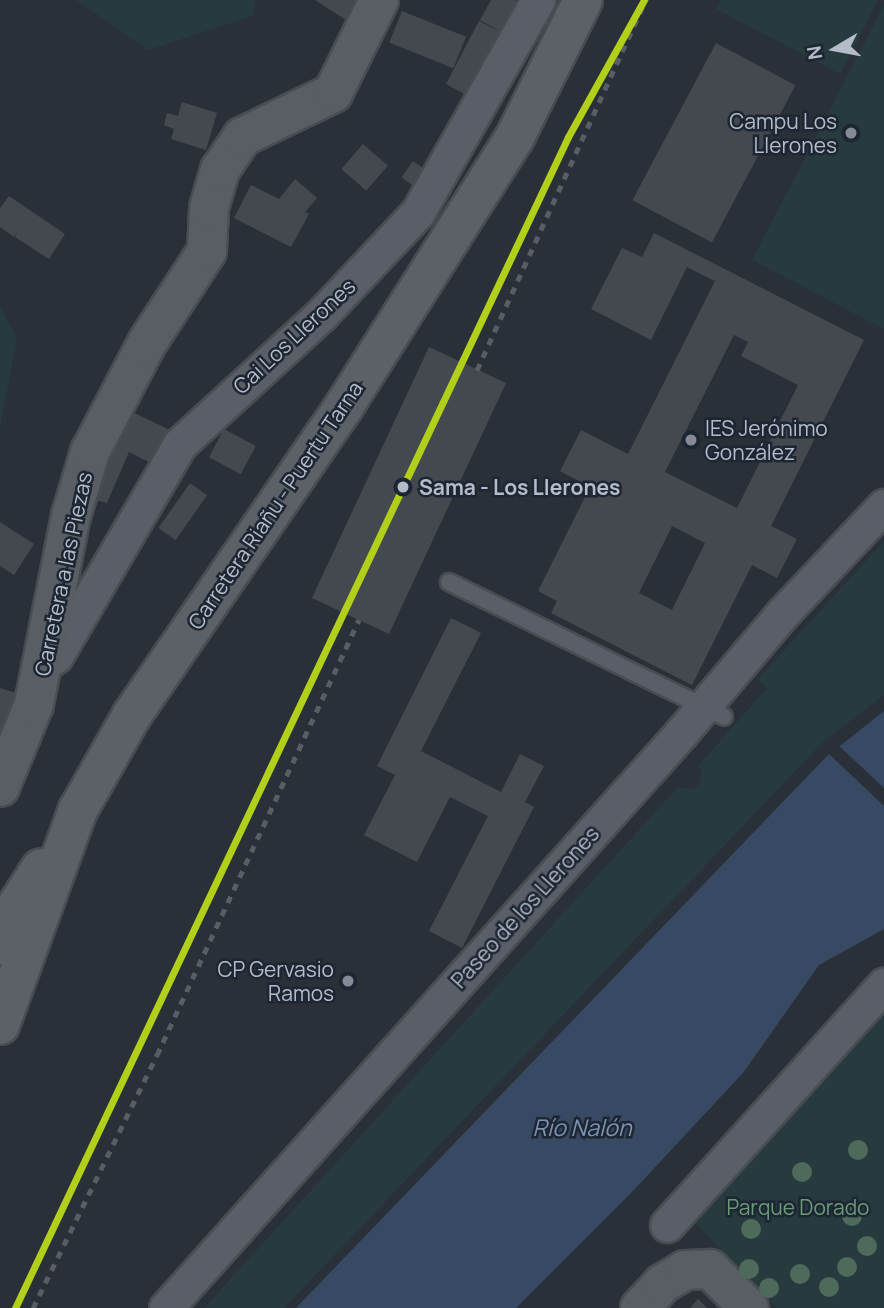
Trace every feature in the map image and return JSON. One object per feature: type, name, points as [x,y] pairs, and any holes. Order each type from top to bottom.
[{"type":"main road","name":"Carretera Riañu - Puertu Tarna","points":[[0,1025],[78,810],[132,715],[343,408],[514,139],[583,0]]},
{"type":"main road","points":[[0,945],[9,918],[78,810]]},
{"type":"street","name":"Carretera a las Piezas","points":[[0,787],[15,760],[42,666],[71,516],[90,452],[147,343],[207,251],[209,208],[220,170],[242,137],[332,93],[379,0]]},
{"type":"street","name":"Cai Los Llerones","points":[[42,666],[56,656],[180,444],[321,315],[418,212],[538,0]]},
{"type":"street","name":"Paseo de los Llerones","points":[[166,1308],[714,712],[783,613],[884,506]]},
{"type":"street","points":[[667,1225],[884,985]]},
{"type":"street","points":[[640,1308],[662,1284],[685,1270],[710,1269],[749,1308]]},
{"type":"lane","points":[[449,582],[714,712]]},
{"type":"green space","points":[[76,0],[256,0],[253,16],[148,50]]},
{"type":"green space","points":[[721,0],[878,0],[840,74],[716,9]]},
{"type":"green space","name":"Campu Los Llerones","points":[[884,5],[884,329],[752,260]]},
{"type":"green space","points":[[0,306],[17,339],[0,428]]},
{"type":"green space","points":[[884,541],[884,695],[824,741],[284,1308],[204,1308],[678,787],[692,790],[699,786],[702,772],[698,766],[767,688],[758,679]]},
{"type":"green space","name":"Parque Dorado","points":[[884,979],[884,1308],[777,1308],[682,1209]]},
{"type":"water","name":"Río Nalón","points":[[884,711],[884,929],[819,965],[743,1073],[632,1192],[516,1308],[296,1308],[826,757]]},
{"type":"pier","points":[[837,744],[884,788],[884,806],[827,752]]},
{"type":"building","points":[[315,0],[359,0],[346,20]]},
{"type":"building","points":[[491,0],[514,0],[525,6],[477,101],[446,84],[479,21],[505,34],[480,20]]},
{"type":"building","points":[[402,11],[466,37],[453,68],[389,43]]},
{"type":"building","points":[[716,43],[795,85],[712,242],[632,200]]},
{"type":"building","points":[[182,102],[217,113],[206,150],[171,139],[174,129],[164,125],[167,113],[178,116]]},
{"type":"building","points":[[363,144],[388,166],[366,191],[341,169]]},
{"type":"building","points":[[413,161],[430,173],[419,189],[402,177]]},
{"type":"building","points":[[295,179],[317,198],[305,212],[309,214],[291,247],[234,218],[251,185],[279,199]]},
{"type":"building","points":[[9,196],[65,234],[49,259],[15,237],[20,228],[14,237],[0,227],[0,208]]},
{"type":"building","points":[[654,233],[864,340],[771,526],[797,539],[777,578],[752,565],[692,685],[551,613],[557,601],[538,591],[590,487],[560,471],[581,430],[628,454],[715,281],[687,267],[651,340],[591,309],[622,248],[642,257]],"holes":[[[734,335],[748,342],[741,356],[798,385],[737,508],[665,472]],[[672,526],[705,543],[672,610],[639,593]]]},
{"type":"building","name":"Sama - Los Llerones","points":[[429,347],[506,383],[389,634],[312,598]]},
{"type":"building","points":[[128,410],[174,432],[157,466],[129,452],[107,503],[95,500],[107,453]]},
{"type":"building","points":[[224,429],[256,446],[241,474],[209,457]]},
{"type":"building","points":[[190,483],[207,495],[176,540],[158,528]]},
{"type":"building","points":[[0,522],[34,544],[14,575],[0,566]]},
{"type":"building","points":[[451,618],[481,633],[421,751],[501,792],[520,754],[544,766],[525,802],[534,807],[462,948],[429,931],[488,816],[450,797],[417,862],[364,835],[395,775],[377,766]]},
{"type":"building","points":[[0,688],[16,693],[0,739]]},
{"type":"building","points":[[698,1299],[707,1308],[690,1308]]},
{"type":"railway","points":[[477,370],[646,0]]},
{"type":"railway","points":[[33,1308],[157,1055],[359,620]]},
{"type":"transit line","points":[[15,1308],[568,137],[644,0]]},
{"type":"place","name":"Campu Los Llerones","points":[[851,133]]},
{"type":"place","name":"IES Jerónimo González","points":[[691,440]]},
{"type":"place","name":"Sama - Los Llerones","points":[[403,487]]},
{"type":"place","name":"CP Gervasio Ramos","points":[[348,981]]}]
